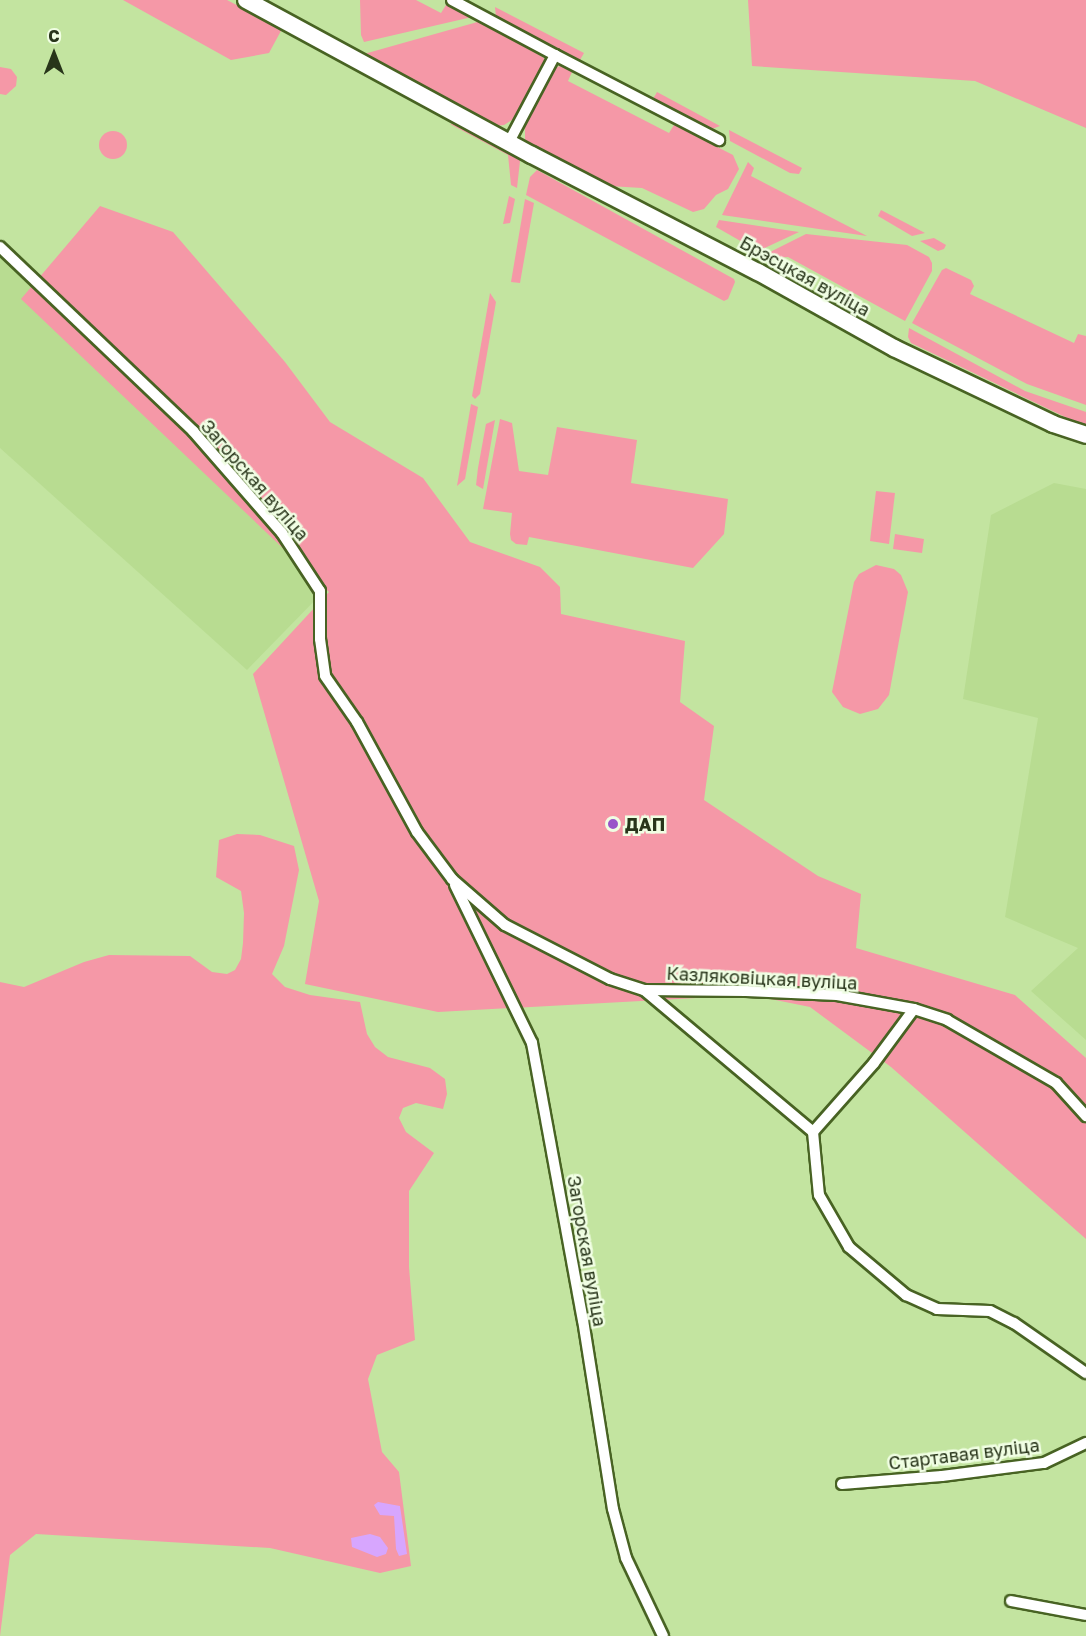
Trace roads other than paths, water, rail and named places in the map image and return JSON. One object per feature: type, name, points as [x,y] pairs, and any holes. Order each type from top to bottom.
[{"type":"main road","name":"Брэсцкая вуліца","points":[[246,0],[509,142],[758,272],[894,348],[1053,424],[1086,435]]},
{"type":"street","points":[[452,0],[719,140]]},
{"type":"street","points":[[509,142],[555,55]]},
{"type":"street","name":"Загорская вуліца","points":[[0,247],[193,431],[282,533],[320,591],[320,639],[325,676],[357,722],[417,832],[452,879],[532,1043],[583,1320],[613,1509],[626,1558],[663,1636]]},
{"type":"street","name":"Загорская вуліца","points":[[452,879],[505,925],[610,979],[644,990],[813,1132]]},
{"type":"street","name":"Казляковіцкая вуліца","points":[[644,990],[837,995],[914,1009],[947,1020],[1056,1083],[1086,1116]]},
{"type":"street","points":[[914,1009],[874,1063],[813,1132],[819,1195],[849,1247],[906,1295],[937,1309],[990,1311],[1014,1323],[1086,1373]]},
{"type":"street","name":"Стартавая вуліца","points":[[842,1484],[942,1476],[1044,1463],[1086,1443]]},
{"type":"street","points":[[1011,1601],[1086,1615]]},
{"type":"place","name":"ДАП","points":[[613,824]]}]
